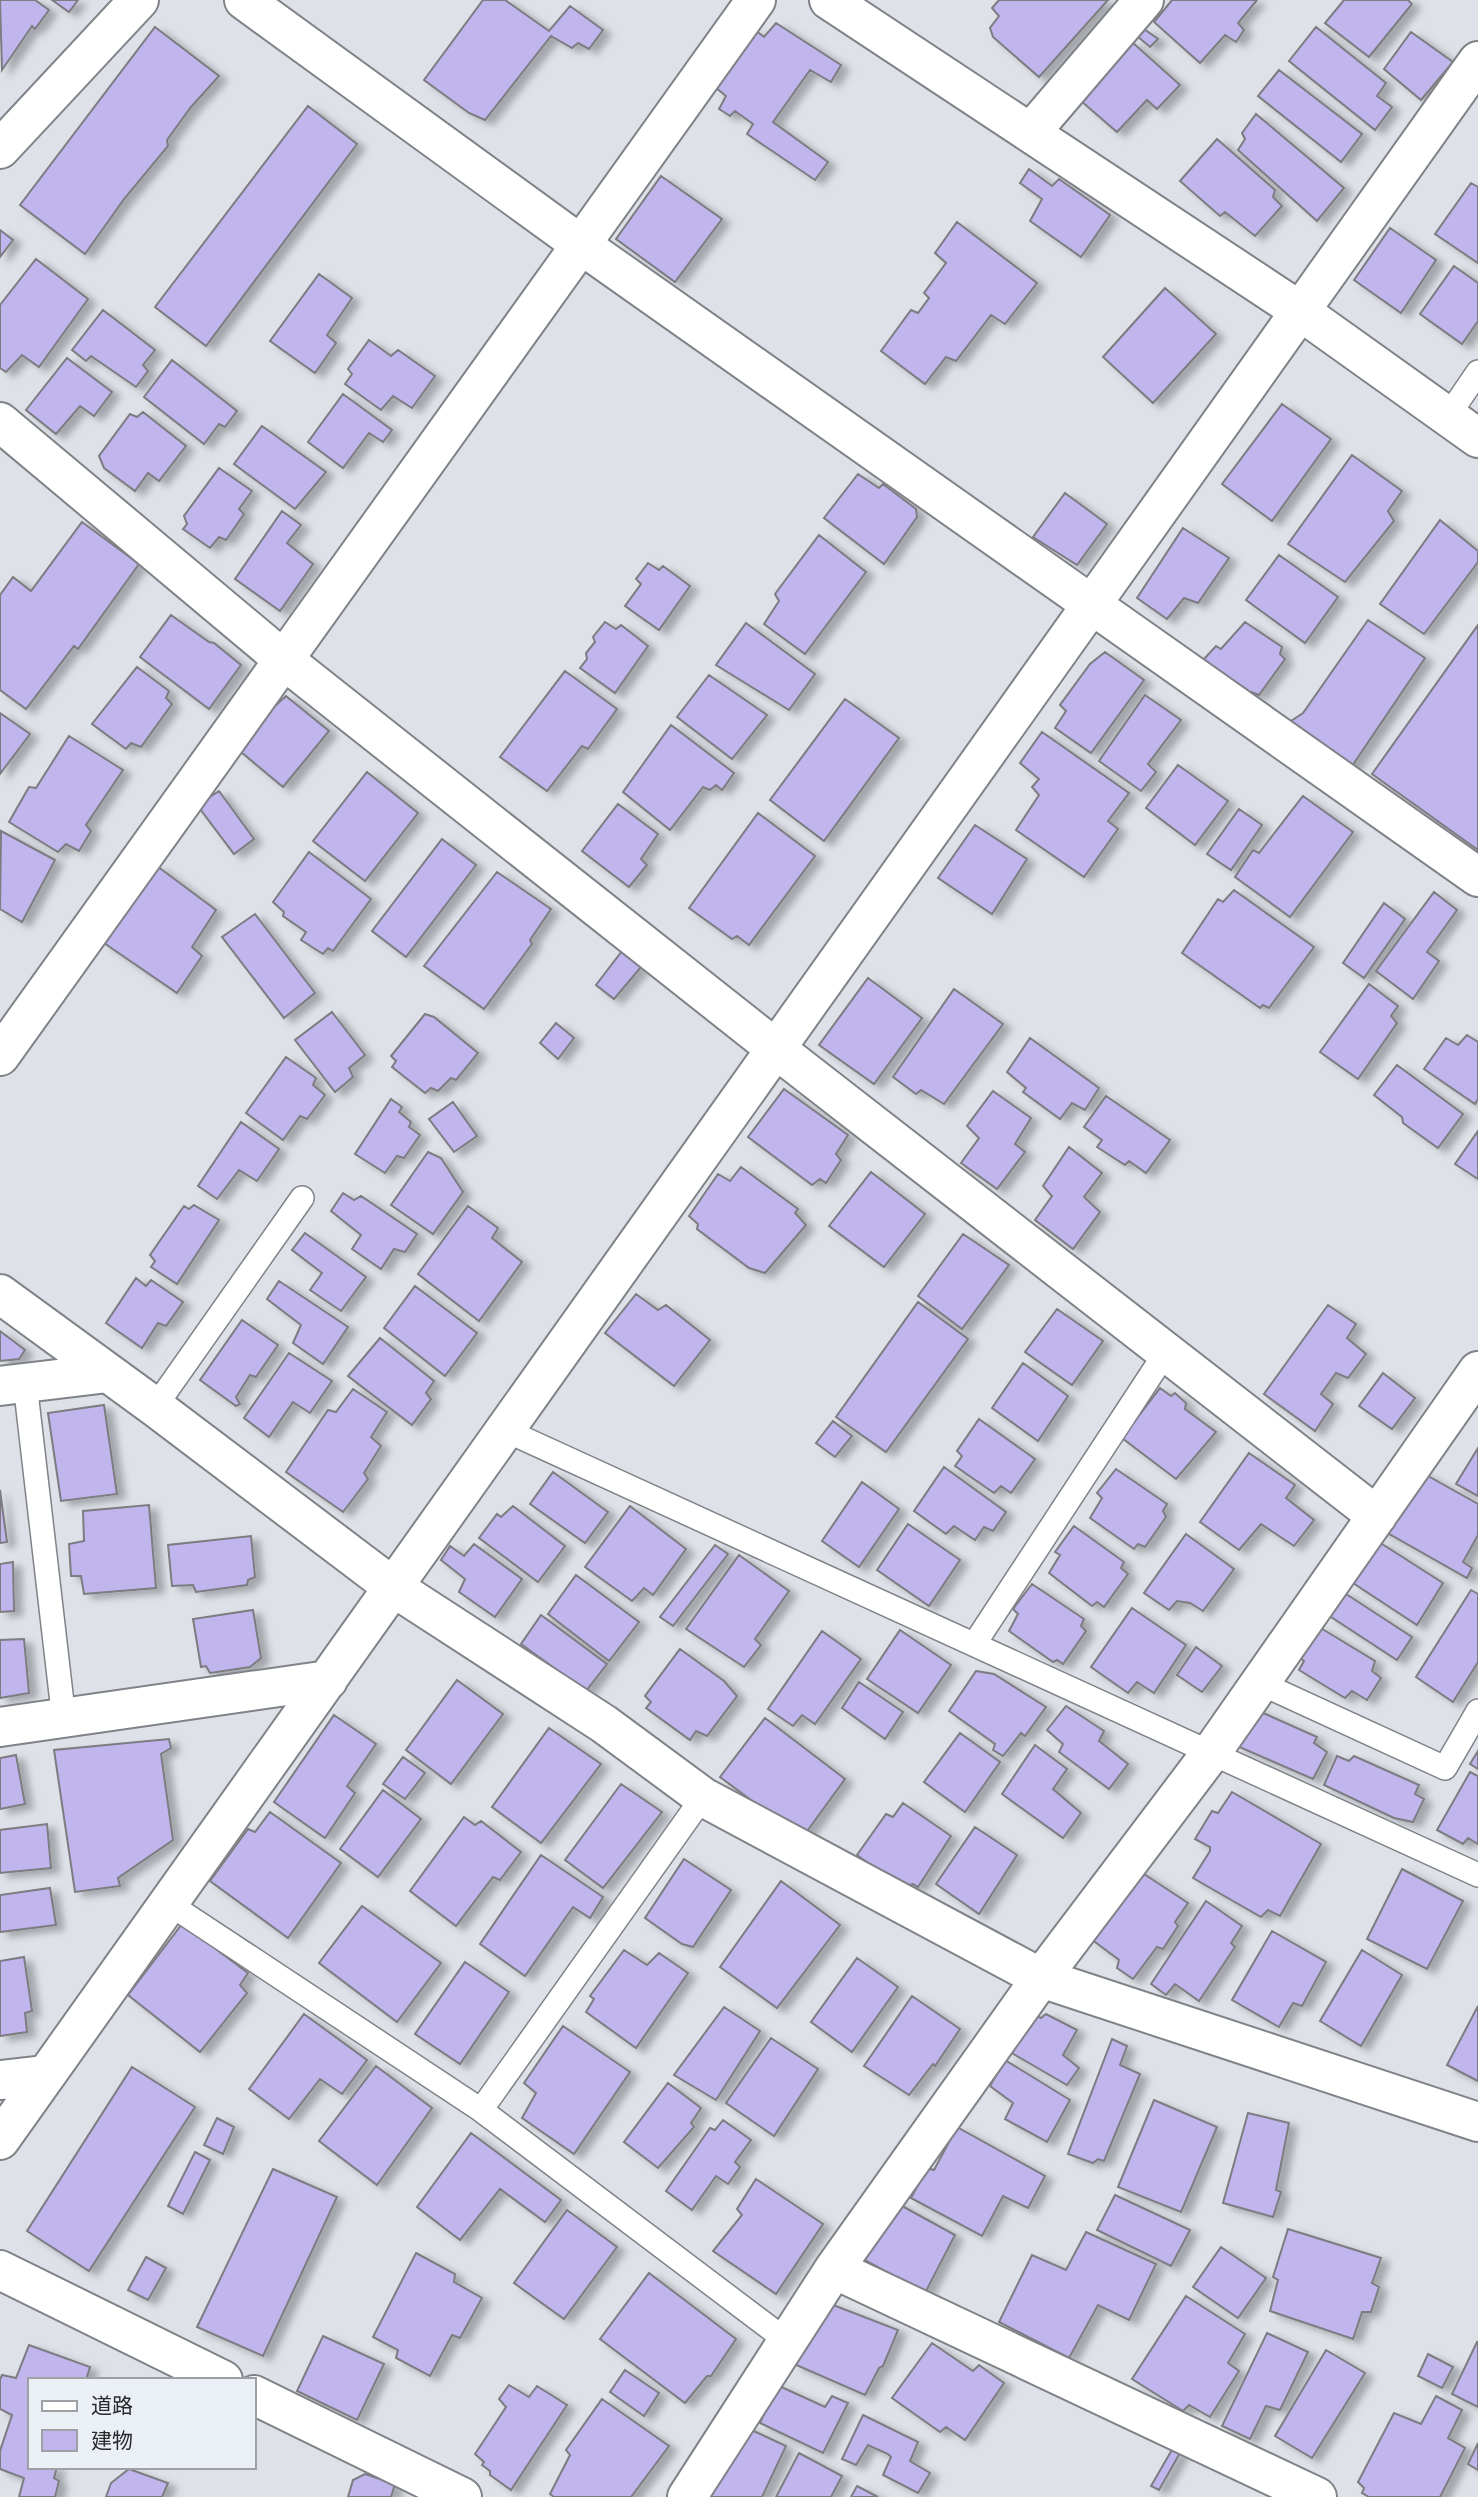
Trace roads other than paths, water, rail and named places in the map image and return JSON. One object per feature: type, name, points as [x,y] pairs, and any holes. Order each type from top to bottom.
[{"type":"street","points":[[0,149],[139,0]]},
{"type":"street","points":[[244,0],[580,244],[1478,877]]},
{"type":"street","points":[[0,1056],[755,0]]},
{"type":"street","points":[[829,0],[1300,311],[1463,427]]},
{"type":"street","points":[[1031,132],[1144,0]]},
{"type":"street","points":[[0,2140],[1478,61]]},
{"type":"street","points":[[0,422],[284,660],[776,1049],[1377,1516]]},
{"type":"street","points":[[0,1294],[393,1587],[604,1724],[703,1797],[1041,1978],[1478,2122]]},
{"type":"street","points":[[687,2497],[834,2269],[1041,1978],[1211,1753],[1478,1371]]},
{"type":"street","points":[[13,1385],[108,1373]]},
{"type":"street","points":[[0,1727],[64,1720],[328,1680]]},
{"type":"street","points":[[0,2080],[46,2075]]},
{"type":"street","points":[[834,2269],[1317,2497]]},
{"type":"street","points":[[0,2270],[219,2378]]},
{"type":"street","points":[[256,2396],[462,2497]]},
{"type":"lane","points":[[1463,427],[1478,372]]},
{"type":"lane","points":[[155,1407],[302,1198]]},
{"type":"lane","points":[[975,1643],[1166,1352]]},
{"type":"lane","points":[[13,1385],[64,1720]]},
{"type":"lane","points":[[505,1430],[1478,1875]]},
{"type":"lane","points":[[1260,1683],[1445,1768],[1478,1711]]},
{"type":"lane","points":[[481,2110],[703,1797]]},
{"type":"lane","points":[[168,1903],[481,2110],[787,2340]]}]
